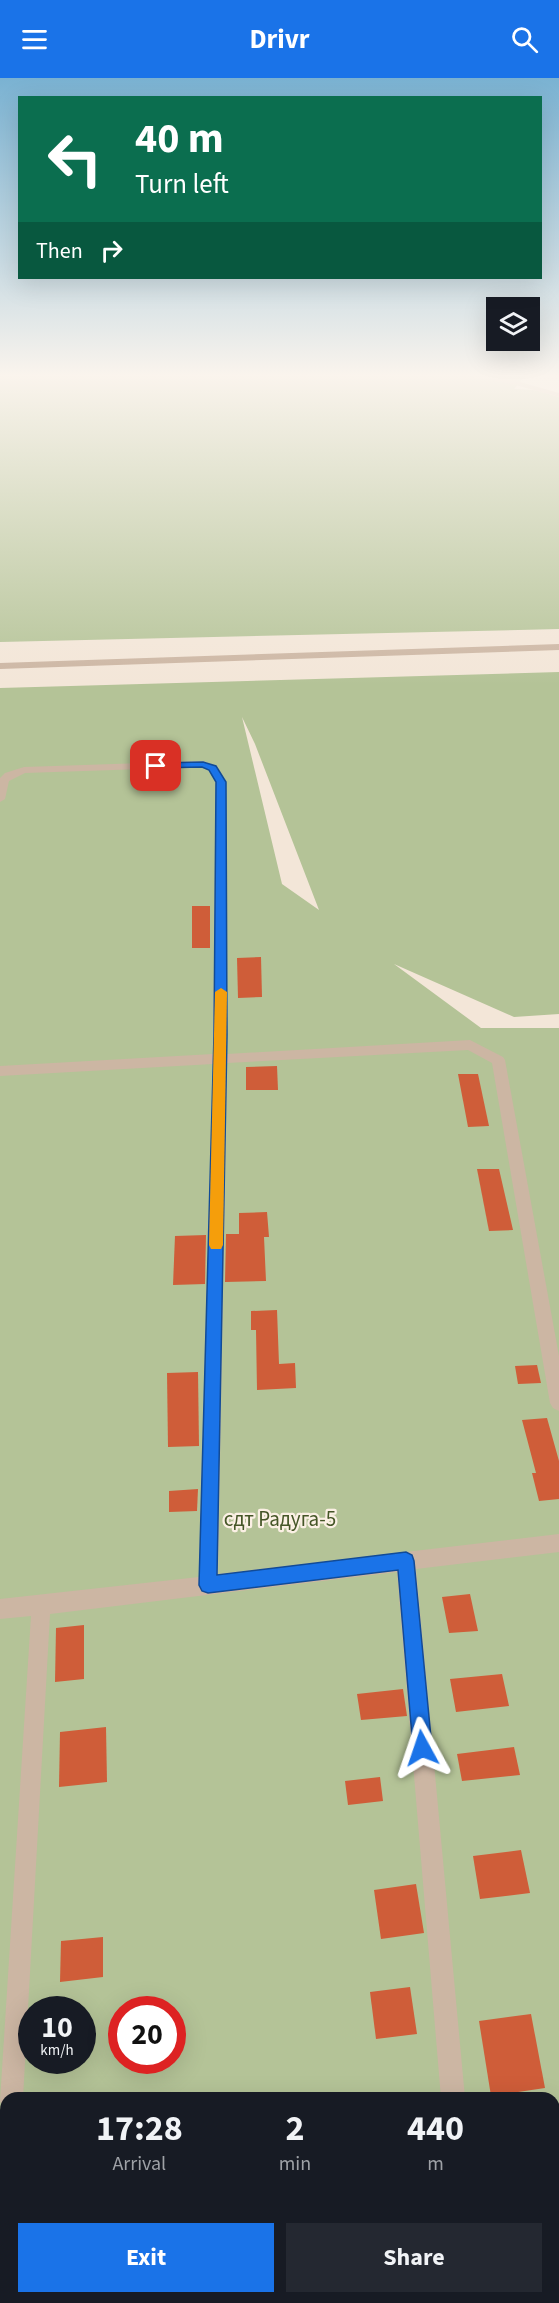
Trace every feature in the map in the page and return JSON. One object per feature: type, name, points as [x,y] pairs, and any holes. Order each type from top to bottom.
[{"type":"street","points":[[0,666],[559,647]]},
{"type":"street","points":[[0,799],[4,780],[9,775],[38,768],[203,765],[213,768],[221,782],[223,892],[208,1585]]},
{"type":"street","points":[[0,1071],[470,1045],[498,1060],[559,1403]]},
{"type":"street","points":[[0,1609],[559,1543]]},
{"type":"street","points":[[406,1561],[452,2092]]},
{"type":"street","points":[[11,2092],[40,1605]]},
{"type":"green space","points":[[0,478],[559,478],[559,629],[0,642]]},
{"type":"green space","name":"сдт Радуга-5","points":[[559,672],[559,1014],[514,1017],[394,964],[481,1028],[559,1028],[559,2092],[0,2092],[0,688]],"holes":[[[242,717],[255,744],[319,910],[282,884]]]},
{"type":"building","points":[[192,906],[210,906],[210,948],[192,948]]},
{"type":"building","points":[[261,957],[262,997],[238,998],[237,958]]},
{"type":"building","points":[[277,1066],[278,1090],[246,1090],[246,1067]]},
{"type":"building","points":[[458,1074],[478,1074],[489,1126],[468,1127]]},
{"type":"building","points":[[477,1169],[499,1169],[513,1230],[489,1231]]},
{"type":"building","points":[[267,1212],[269,1237],[264,1237],[266,1281],[225,1282],[226,1234],[239,1234],[239,1213]]},
{"type":"building","points":[[206,1235],[205,1284],[173,1285],[175,1236]]},
{"type":"building","points":[[277,1310],[279,1364],[295,1363],[296,1388],[257,1390],[256,1330],[251,1330],[251,1311]]},
{"type":"building","points":[[537,1365],[541,1383],[518,1384],[515,1366]]},
{"type":"building","points":[[198,1372],[199,1446],[168,1447],[167,1373]]},
{"type":"building","points":[[547,1418],[559,1461],[559,1499],[539,1501],[532,1473],[536,1473],[522,1420]]},
{"type":"building","points":[[198,1489],[197,1511],[169,1512],[169,1491]]},
{"type":"building","points":[[470,1594],[478,1631],[449,1633],[442,1597]]},
{"type":"building","points":[[84,1625],[84,1679],[55,1682],[56,1628]]},
{"type":"building","points":[[502,1674],[509,1706],[456,1712],[450,1679]]},
{"type":"building","points":[[403,1689],[407,1716],[361,1720],[357,1694]]},
{"type":"building","points":[[106,1727],[107,1782],[59,1787],[60,1732]]},
{"type":"building","points":[[514,1747],[520,1775],[462,1781],[457,1754]]},
{"type":"building","points":[[380,1777],[383,1801],[348,1805],[345,1781]]},
{"type":"building","points":[[521,1850],[530,1893],[480,1899],[473,1856]]},
{"type":"building","points":[[416,1884],[424,1933],[381,1939],[374,1890]]},
{"type":"building","points":[[103,1937],[103,1977],[60,1982],[61,1941]]},
{"type":"building","points":[[410,1987],[417,2034],[376,2039],[370,1992]]},
{"type":"building","points":[[531,2014],[545,2088],[518,2092],[490,2092],[479,2021]]},
{"type":"slow traffic","points":[[216,1245],[221,992]]},
{"type":"route","points":[[156,766],[203,765],[213,768],[221,782],[223,892],[208,1585],[406,1561],[422,1748]]}]
